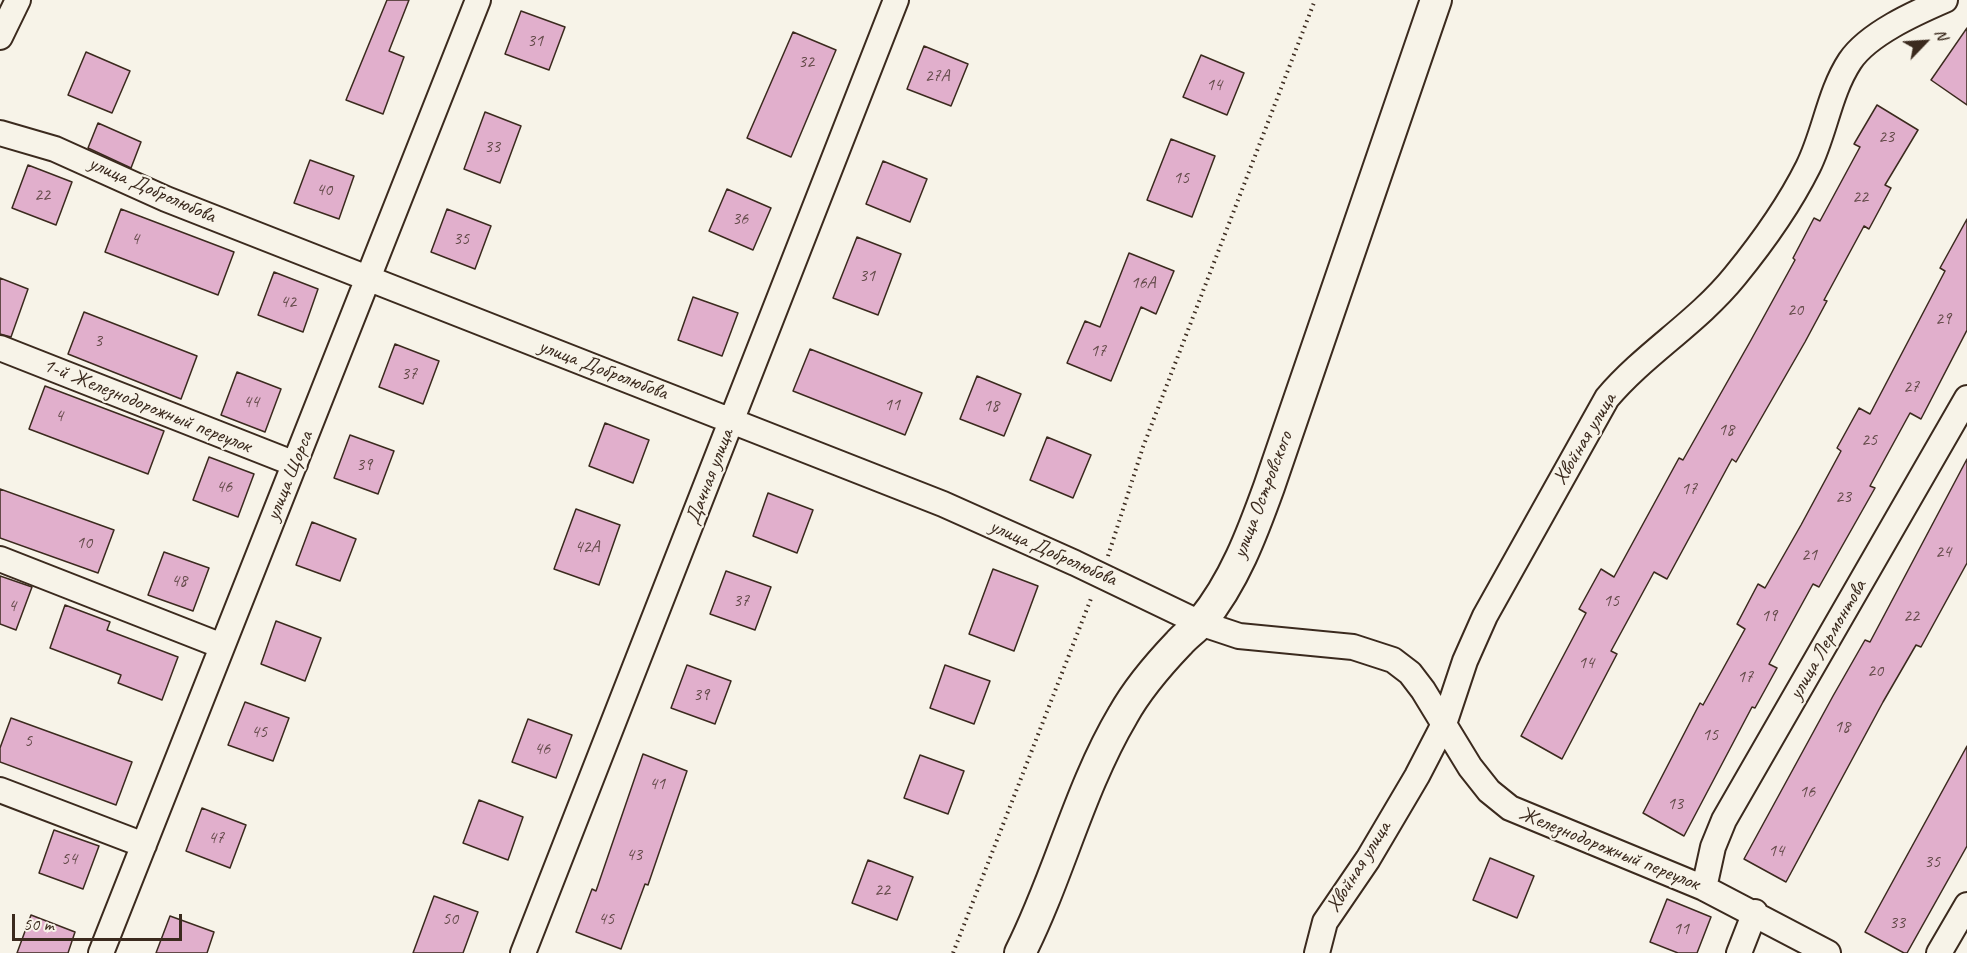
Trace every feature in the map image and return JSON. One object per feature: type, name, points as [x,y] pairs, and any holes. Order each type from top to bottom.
[{"type":"street","points":[[0,37],[18,0]]},
{"type":"street","name":"улица Щорса","points":[[101,953],[478,0]]},
{"type":"street","name":"Дачная улица","points":[[523,953],[897,0]]},
{"type":"street","name":"улица Островского","points":[[1020,953],[1052,883],[1093,775],[1118,724],[1161,662],[1200,623],[1232,575],[1258,516],[1436,0]]},
{"type":"street","name":"Хвойная улица","points":[[1317,953],[1325,922],[1368,859],[1444,724],[1465,661],[1485,616],[1607,398],[1628,372],[1679,333],[1707,307],[1742,267],[1786,205],[1808,166],[1834,95],[1851,60],[1881,33],[1945,0]]},
{"type":"street","name":"улица Добролюбова","points":[[0,133],[55,149],[166,199],[733,420],[965,514],[1102,575],[1200,623]]},
{"type":"street","name":"1-й Железнодорожный переулок","points":[[0,348],[295,464]]},
{"type":"street","name":"улица Лермонтова","points":[[1704,888],[1713,847],[1724,820],[1967,398]]},
{"type":"street","points":[[0,560],[222,646]]},
{"type":"street","name":"Железнодорожный переулок","points":[[1200,623],[1239,636],[1353,647],[1393,660],[1410,673],[1470,766],[1489,791],[1510,808],[1704,888],[1755,912],[1828,953]]},
{"type":"street","points":[[0,790],[144,845]]},
{"type":"street","points":[[1939,953],[1967,905]]},
{"type":"street","points":[[1739,953],[1755,912]]},
{"type":"path","points":[[953,953],[1102,575],[1143,447],[1315,0]]},
{"type":"building","points":[[387,0],[409,0],[389,51],[404,57],[383,114],[346,100]]},
{"type":"building","points":[[521,11],[565,27],[549,70],[505,54]]},
{"type":"building","points":[[1967,28],[1967,105],[1931,80]]},
{"type":"building","points":[[793,32],[836,50],[791,157],[747,138]]},
{"type":"building","points":[[924,46],[968,64],[951,106],[907,89]]},
{"type":"building","points":[[86,52],[130,71],[112,113],[68,95]]},
{"type":"building","points":[[1201,55],[1244,73],[1227,115],[1183,97]]},
{"type":"building","points":[[1877,105],[1918,130],[1885,185],[1891,188],[1869,229],[1864,226],[1824,300],[1827,301],[1805,342],[1736,462],[1732,459],[1667,579],[1654,572],[1611,651],[1617,654],[1562,759],[1521,736],[1586,613],[1579,609],[1601,569],[1614,577],[1679,458],[1683,460],[1751,340],[1795,260],[1793,258],[1814,218],[1820,221],[1860,147],[1854,144]]},
{"type":"building","points":[[485,112],[521,126],[500,183],[464,169]]},
{"type":"building","points":[[98,123],[141,142],[131,168],[88,148]]},
{"type":"building","points":[[1171,139],[1215,156],[1192,217],[1147,200]]},
{"type":"building","points":[[310,160],[354,176],[339,219],[294,203]]},
{"type":"building","points":[[883,161],[927,179],[910,222],[866,204]]},
{"type":"building","points":[[28,165],[72,182],[56,225],[12,208]]},
{"type":"building","points":[[727,189],[771,208],[753,250],[709,231]]},
{"type":"building","points":[[121,209],[234,252],[218,295],[105,252]]},
{"type":"building","points":[[447,209],[491,226],[475,269],[431,252]]},
{"type":"building","points":[[1967,219],[1967,330],[1921,419],[1910,413],[1870,486],[1875,488],[1819,587],[1813,584],[1769,664],[1777,668],[1755,708],[1752,707],[1684,836],[1643,813],[1700,703],[1703,705],[1745,629],[1737,624],[1758,584],[1765,588],[1841,451],[1837,448],[1859,408],[1870,414],[1945,271],[1940,268]]},
{"type":"building","points":[[857,237],[901,254],[878,315],[833,298]]},
{"type":"building","points":[[1129,253],[1174,271],[1156,314],[1141,307],[1111,381],[1067,363],[1085,321],[1100,327]]},
{"type":"building","points":[[274,272],[318,289],[303,332],[258,315]]},
{"type":"building","points":[[0,278],[28,289],[11,337],[0,334]]},
{"type":"building","points":[[693,297],[738,313],[722,356],[678,340]]},
{"type":"building","points":[[84,312],[197,356],[181,399],[68,354]]},
{"type":"building","points":[[395,344],[439,361],[423,404],[379,387]]},
{"type":"building","points":[[810,349],[922,393],[905,435],[793,391]]},
{"type":"building","points":[[237,372],[281,389],[265,432],[221,415]]},
{"type":"building","points":[[977,376],[1021,394],[1004,436],[960,419]]},
{"type":"building","points":[[45,386],[164,431],[148,474],[29,429]]},
{"type":"building","points":[[605,423],[649,440],[633,483],[589,466]]},
{"type":"building","points":[[350,435],[394,451],[378,494],[334,478]]},
{"type":"building","points":[[1047,437],[1091,455],[1073,498],[1030,480]]},
{"type":"building","points":[[209,457],[254,474],[238,517],[193,500]]},
{"type":"building","points":[[1967,459],[1967,563],[1921,647],[1916,645],[1883,702],[1786,882],[1744,859],[1865,640],[1870,642]]},
{"type":"building","points":[[0,489],[114,530],[98,573],[0,538]]},
{"type":"building","points":[[768,493],[813,510],[797,553],[753,536]]},
{"type":"building","points":[[576,509],[620,525],[599,585],[554,569]]},
{"type":"building","points":[[312,522],[356,539],[340,581],[296,565]]},
{"type":"building","points":[[164,552],[209,568],[193,611],[148,595]]},
{"type":"building","points":[[993,569],[1038,586],[1014,651],[969,634]]},
{"type":"building","points":[[726,571],[771,587],[755,630],[710,614]]},
{"type":"building","points":[[0,576],[32,587],[16,630],[0,624]]},
{"type":"building","points":[[65,605],[110,622],[107,630],[178,657],[162,700],[118,683],[121,675],[50,648]]},
{"type":"building","points":[[276,621],[321,638],[305,681],[261,664]]},
{"type":"building","points":[[687,665],[731,681],[715,724],[671,708]]},
{"type":"building","points":[[945,665],[990,681],[974,724],[930,708]]},
{"type":"building","points":[[245,702],[289,718],[273,761],[228,745]]},
{"type":"building","points":[[11,718],[132,762],[116,805],[0,762],[0,748]]},
{"type":"building","points":[[528,719],[572,735],[556,778],[512,762]]},
{"type":"building","points":[[1967,746],[1967,846],[1907,953],[1904,953],[1865,932]]},
{"type":"building","points":[[643,754],[687,771],[648,885],[645,884],[621,949],[576,932],[592,889],[596,891]]},
{"type":"building","points":[[920,755],[964,771],[948,814],[904,798]]},
{"type":"building","points":[[479,800],[523,817],[508,860],[463,843]]},
{"type":"building","points":[[202,808],[246,825],[230,868],[186,851]]},
{"type":"building","points":[[54,830],[99,846],[83,889],[39,873]]},
{"type":"building","points":[[1490,858],[1534,876],[1517,918],[1473,900]]},
{"type":"building","points":[[868,860],[913,877],[897,920],[852,903]]},
{"type":"building","points":[[434,896],[478,912],[463,953],[413,953]]},
{"type":"building","points":[[1667,899],[1711,917],[1697,953],[1678,953],[1650,942]]},
{"type":"building","points":[[31,915],[75,932],[68,953],[17,953]]},
{"type":"building","points":[[170,916],[214,932],[207,953],[156,953]]}]
